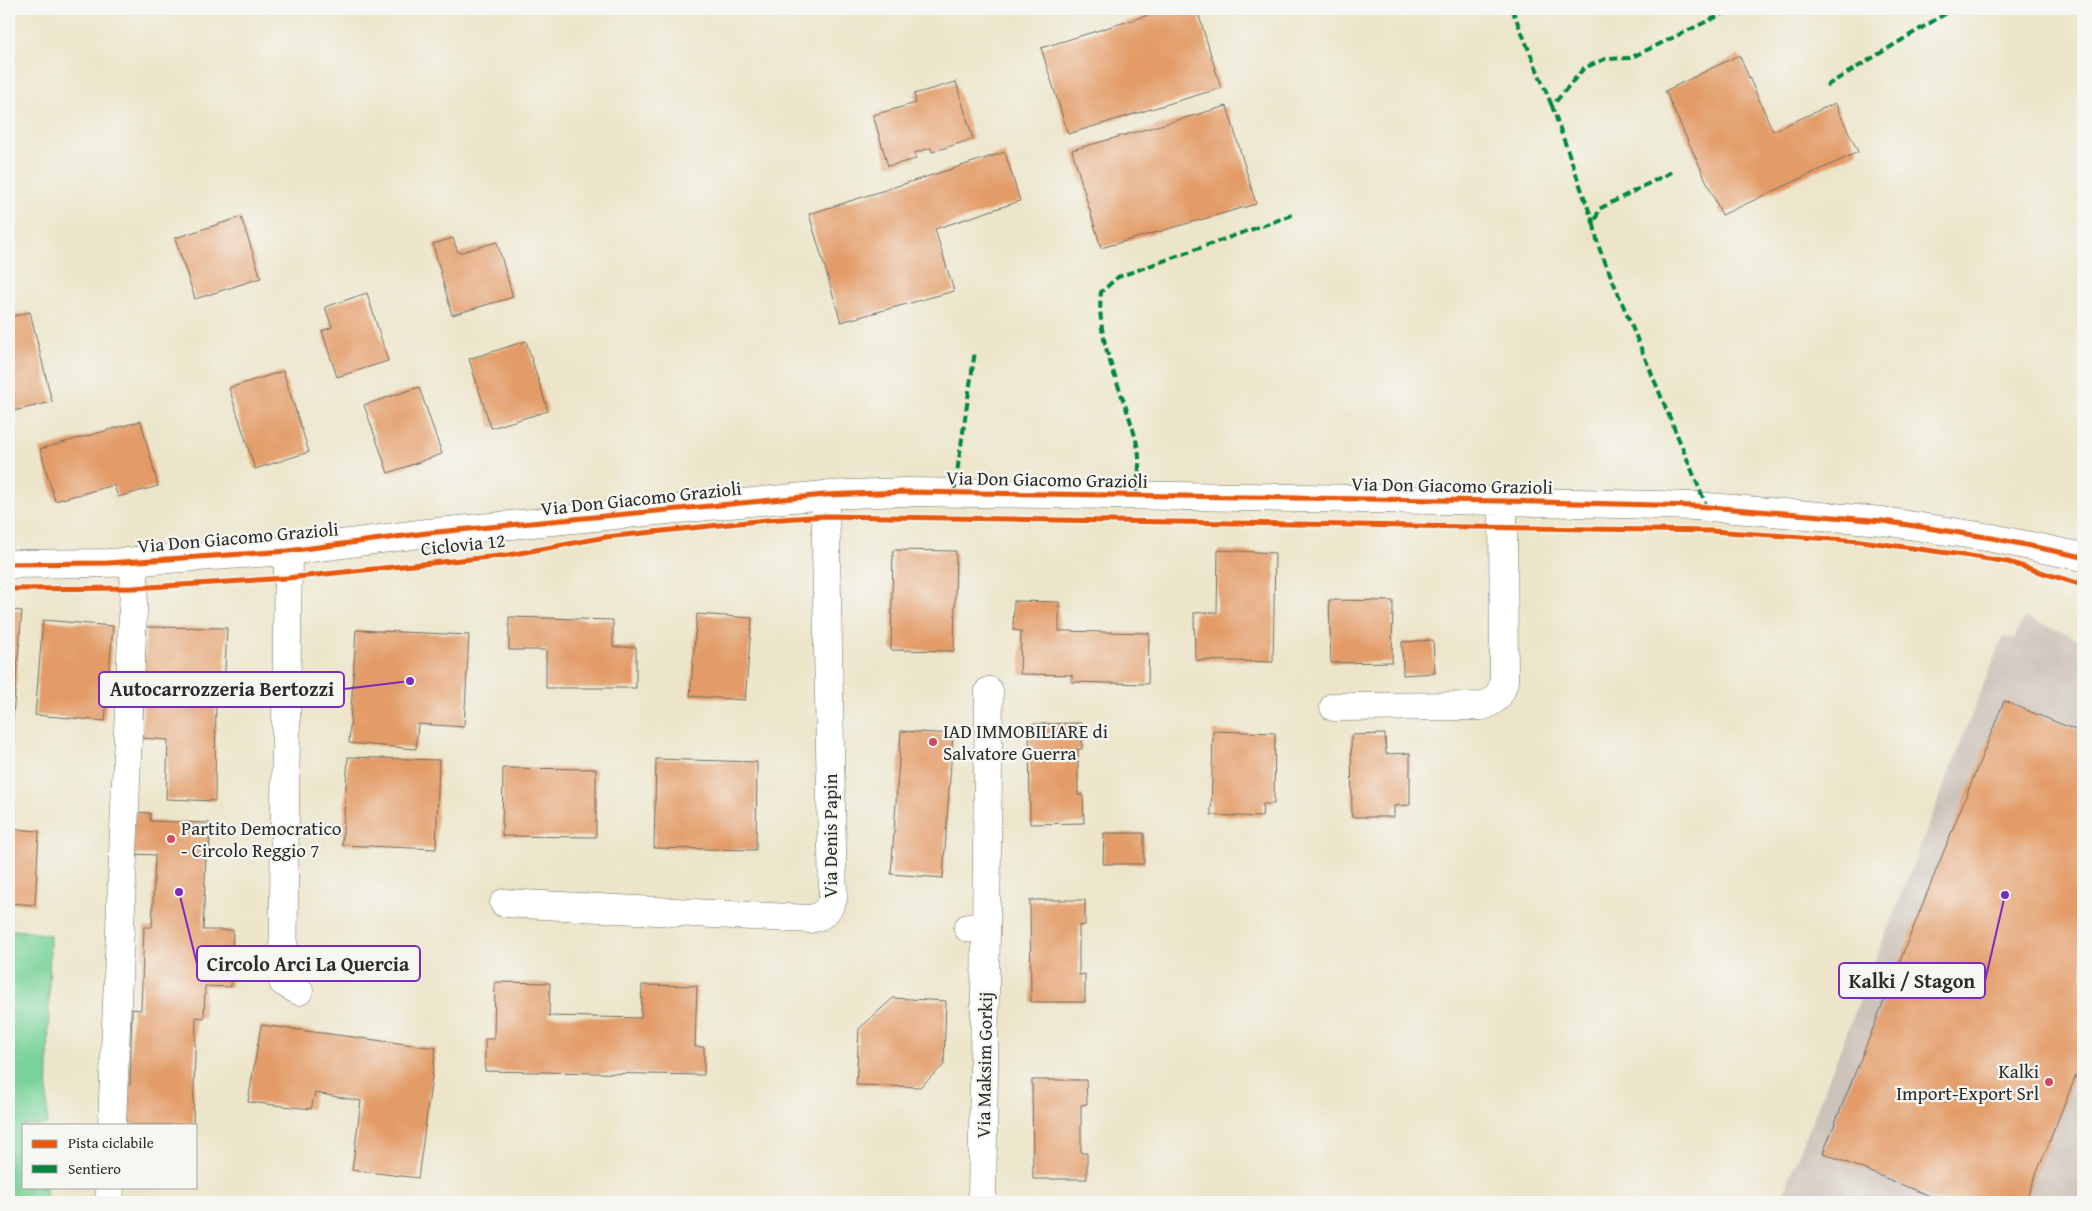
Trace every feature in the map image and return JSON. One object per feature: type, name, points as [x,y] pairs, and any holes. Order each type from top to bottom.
[{"type":"street","name":"Via Don Giacomo Grazioli","points":[[9,564],[136,561],[288,551],[427,533],[826,495],[905,492],[1503,500],[1696,506],[1883,521],[1992,538],[2083,558]]},
{"type":"street","name":"Via Denis Papin","points":[[504,903],[810,919],[818,918],[829,907],[833,899],[826,495]]},
{"type":"street","name":"Via Don Giacomo Grazioli","points":[[1334,707],[1482,706],[1490,704],[1497,697],[1504,681],[1503,500]]},
{"type":"street","name":"Via Don Giacomo Grazioli","points":[[288,551],[282,982],[299,991]]},
{"type":"street","points":[[112,1124],[136,561]]},
{"type":"street","name":"Via Maksim Gorkij","points":[[982,1202],[977,927],[989,691]]},
{"type":"street","points":[[109,1202],[110,1188]]},
{"type":"shaded area","points":[[2024,617],[2083,641],[2083,1202],[1780,1202],[2003,636],[2014,639]]},
{"type":"green space","points":[[9,929],[50,935],[47,1124],[22,1124],[22,1188],[46,1188],[46,1202],[9,1202]]},
{"type":"building","points":[[1168,9],[1197,9],[1221,88],[1068,134],[1041,48]]},
{"type":"building","points":[[1739,55],[1773,131],[1835,103],[1858,152],[1722,215],[1665,91]]},
{"type":"building","points":[[956,82],[973,139],[932,152],[931,148],[914,153],[916,159],[888,166],[873,115],[916,103],[914,94]]},
{"type":"building","points":[[1227,106],[1256,204],[1101,248],[1072,150]]},
{"type":"building","points":[[1005,152],[1020,201],[935,229],[954,291],[841,322],[809,214]]},
{"type":"building","points":[[241,217],[261,278],[195,299],[175,238]]},
{"type":"building","points":[[453,238],[458,253],[497,242],[513,297],[452,315],[433,244]]},
{"type":"building","points":[[367,293],[388,361],[337,377],[322,331],[332,327],[325,307]]},
{"type":"building","points":[[30,312],[52,402],[9,412],[9,317]]},
{"type":"building","points":[[526,341],[548,411],[491,428],[469,359]]},
{"type":"building","points":[[283,371],[309,452],[255,469],[229,388]]},
{"type":"building","points":[[419,387],[442,454],[388,473],[364,405]]},
{"type":"building","points":[[141,421],[158,486],[118,497],[114,485],[55,501],[40,449]]},
{"type":"building","points":[[893,550],[956,551],[954,651],[891,650]]},
{"type":"building","points":[[1218,550],[1275,553],[1273,662],[1195,660],[1194,613],[1217,612]]},
{"type":"building","points":[[1329,600],[1393,601],[1392,662],[1331,663]]},
{"type":"building","points":[[1014,601],[1059,602],[1059,631],[1149,633],[1148,684],[1072,682],[1072,675],[1020,674],[1021,631],[1013,630]]},
{"type":"building","points":[[9,610],[22,611],[10,750],[9,750]]},
{"type":"building","points":[[697,614],[752,618],[745,700],[690,696]]},
{"type":"building","points":[[509,617],[613,620],[613,647],[636,647],[636,688],[546,688],[546,650],[509,650]]},
{"type":"building","points":[[43,620],[113,626],[105,721],[35,715]]},
{"type":"building","points":[[146,627],[227,628],[224,691],[216,691],[215,801],[166,799],[168,740],[142,738]]},
{"type":"building","points":[[356,630],[469,635],[464,727],[418,724],[416,749],[349,743]]},
{"type":"building","points":[[1433,640],[1435,673],[1403,675],[1402,642]]},
{"type":"building","points":[[2004,701],[2083,733],[2083,1058],[2025,1202],[1945,1202],[1823,1153]]},
{"type":"building","points":[[1082,723],[1082,749],[1078,749],[1078,795],[1083,795],[1084,823],[1030,824],[1029,724]]},
{"type":"building","points":[[901,731],[953,734],[943,878],[891,874]]},
{"type":"building","points":[[1213,731],[1275,733],[1274,804],[1263,804],[1262,817],[1211,815]]},
{"type":"building","points":[[1385,734],[1386,754],[1410,753],[1410,805],[1394,806],[1394,817],[1352,817],[1351,735]]},
{"type":"building","points":[[348,757],[439,760],[436,849],[342,845]]},
{"type":"building","points":[[656,759],[757,762],[756,850],[654,848]]},
{"type":"building","points":[[503,768],[596,769],[596,837],[502,836]]},
{"type":"building","points":[[134,812],[150,813],[150,821],[210,823],[209,857],[206,857],[203,930],[233,930],[231,987],[205,986],[204,1018],[196,1017],[193,1124],[123,1124],[125,1084],[130,1085],[132,1009],[141,1010],[144,927],[152,927],[155,855],[132,854]]},
{"type":"building","points":[[13,829],[39,831],[35,905],[9,903]]},
{"type":"building","points":[[1104,833],[1144,833],[1144,864],[1103,864]]},
{"type":"building","points":[[1030,900],[1085,900],[1085,925],[1079,926],[1079,975],[1085,974],[1085,1002],[1031,1002]]},
{"type":"building","points":[[495,982],[550,983],[549,1016],[641,1018],[642,985],[697,986],[695,1047],[704,1047],[704,1075],[485,1071],[485,1039],[494,1039]]},
{"type":"building","points":[[893,998],[946,1001],[944,1065],[920,1087],[856,1085],[859,1029]]},
{"type":"building","points":[[261,1025],[436,1048],[418,1178],[352,1170],[361,1101],[315,1093],[311,1109],[248,1102]]},
{"type":"building","points":[[1032,1080],[1086,1080],[1087,1104],[1081,1105],[1081,1153],[1087,1153],[1087,1179],[1033,1179]]},
{"type":"marked path","points":[[1512,9],[1552,106]]},
{"type":"marked path","points":[[1594,225],[1552,106],[1584,68],[1605,59],[1630,58],[1733,9]]},
{"type":"marked path","points":[[1826,86],[1953,9]]},
{"type":"marked path","points":[[1671,172],[1599,209],[1594,225],[1598,245],[1707,507]]},
{"type":"marked path","points":[[1136,495],[1139,454],[1133,429],[1107,352],[1100,312],[1101,292],[1118,277],[1295,214]]},
{"type":"marked path","points":[[954,493],[975,351]]},
{"type":"cycle path","name":"Ciclovia 12","points":[[9,564],[108,563],[288,551],[427,533],[825,495],[905,492],[1503,501],[1696,506],[1883,521],[1992,538],[2083,557]]},
{"type":"cycle path","name":"Ciclovia 12","points":[[9,589],[134,588],[287,578],[509,555],[606,537],[767,520],[825,516],[1711,531],[1861,541],[1970,556],[2008,562],[2083,585]]},
{"type":"place","name":"Autocarrozzeria Bertozzi","points":[[410,681]]},
{"type":"place","name":"IAD IMMOBILIARE di Salvatore Guerra","points":[[933,742]]},
{"type":"place","name":"Partito Democratico - Circolo Reggio 7","points":[[171,839]]},
{"type":"place","name":"Circolo Arci La Quercia","points":[[179,892]]},
{"type":"place","name":"Kalki / Stagon","points":[[2005,895]]},
{"type":"place","name":"Kalki Import-Export Srl","points":[[2049,1082]]}]
